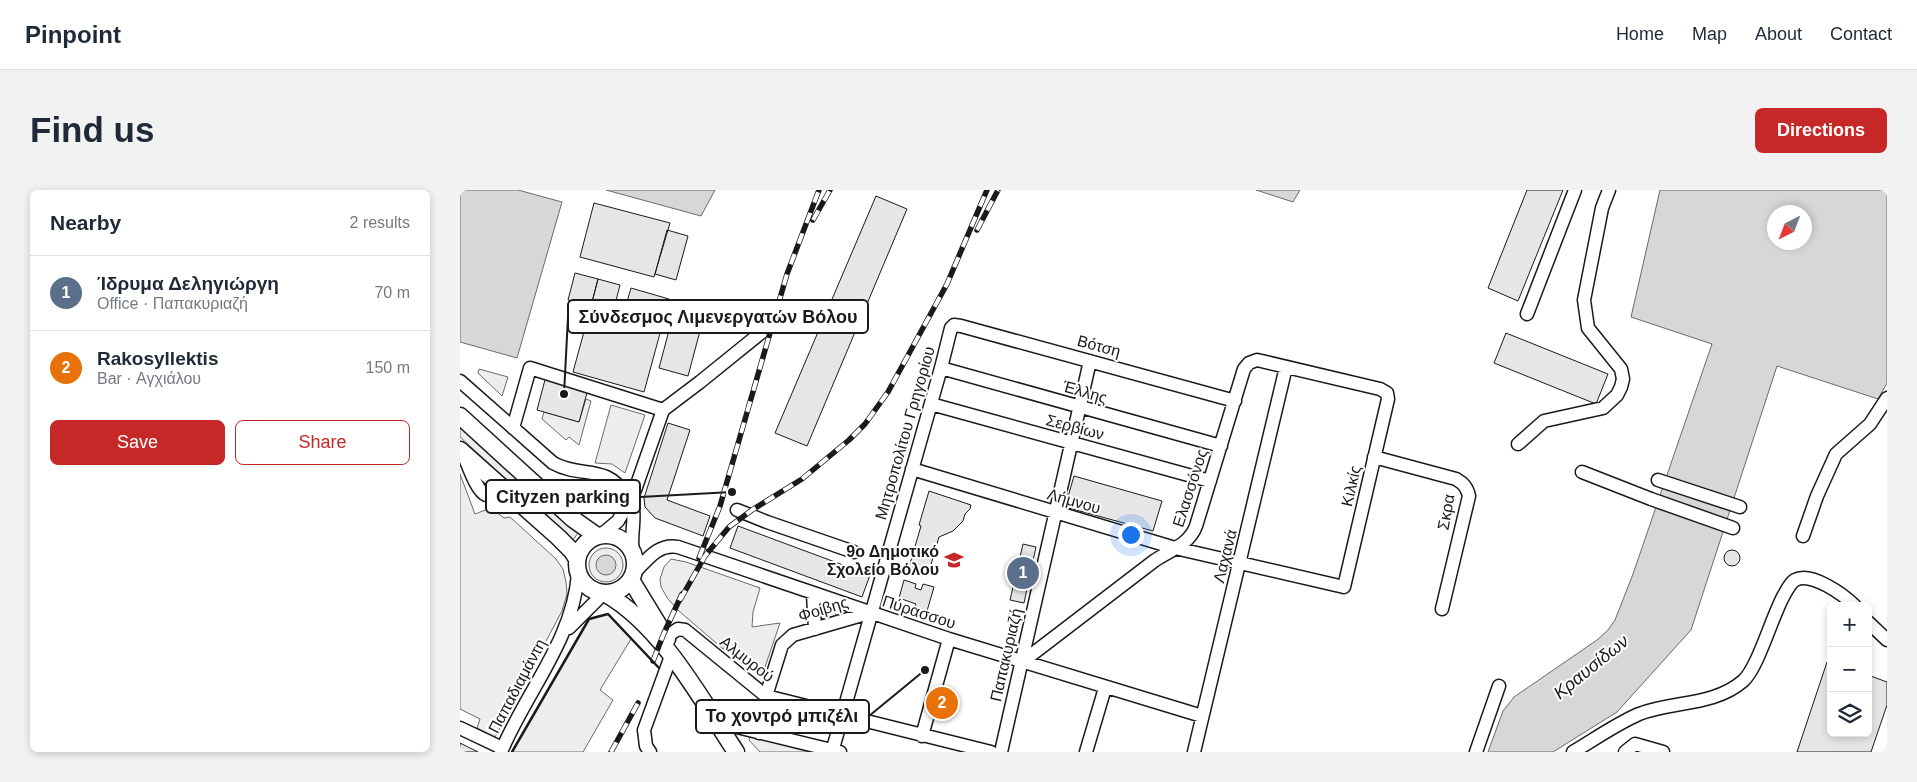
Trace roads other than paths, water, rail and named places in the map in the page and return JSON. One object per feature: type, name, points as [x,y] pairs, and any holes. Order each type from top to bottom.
[{"type":"main road","points":[[460,416],[574,519],[598,536]]},
{"type":"main road","points":[[461,451],[564,543],[578,566],[588,588],[604,594],[634,614],[671,656],[736,752]]},
{"type":"main road","points":[[578,566],[584,545],[598,536],[610,535],[620,538],[627,544],[633,552],[636,564],[633,576],[621,590],[604,594]]},
{"type":"main road","points":[[633,576],[666,637],[671,656]]},
{"type":"street","points":[[1527,314],[1575,190]]},
{"type":"street","points":[[1518,444],[1544,421],[1604,408],[1617,395],[1621,387],[1621,369],[1588,328],[1584,300],[1602,208],[1609,190]]},
{"type":"street","points":[[598,536],[618,522],[638,486],[663,410],[778,319]]},
{"type":"street","name":"Βότση","points":[[954,325],[1235,401]]},
{"type":"street","name":"Μητροπολίτου Γρηγορίου","points":[[835,751],[842,716],[870,613],[931,404],[951,328],[954,325]]},
{"type":"street","name":"Ελασσόνος","points":[[1022,662],[1154,561],[1189,540],[1210,481],[1244,369],[1248,363],[1257,360],[1286,367]]},
{"type":"street","name":"Παπακυριαζή","points":[[1001,752],[1090,361]]},
{"type":"street","name":"Κιλκίς","points":[[1286,367],[1380,389],[1387,393],[1388,399],[1344,587]]},
{"type":"street","name":"Λαχανά","points":[[1194,752],[1286,367]]},
{"type":"street","points":[[513,428],[530,368],[663,410]]},
{"type":"street","name":"Έλλης","points":[[941,368],[1221,446]]},
{"type":"street","points":[[460,381],[543,455],[558,466],[572,471],[603,475],[618,484],[629,500],[633,510],[631,539],[633,552]]},
{"type":"street","points":[[1803,536],[1817,496],[1836,454],[1870,424],[1887,398]]},
{"type":"street","name":"Σερβίων","points":[[931,404],[1210,481]]},
{"type":"street","name":"Σκρα","points":[[1374,457],[1456,479],[1463,483],[1467,489],[1468,496],[1442,608]]},
{"type":"street","name":"Λήμνου","points":[[912,469],[1175,548],[1344,587]]},
{"type":"street","points":[[1582,472],[1733,528]]},
{"type":"street","points":[[1658,480],[1740,507]]},
{"type":"street","points":[[737,510],[854,552]]},
{"type":"street","name":"Πύρασσου","points":[[633,576],[647,558],[657,550],[668,546],[675,546],[949,639],[1202,716]]},
{"type":"street","points":[[562,635],[574,605],[578,566]]},
{"type":"street","points":[[1573,752],[1639,714],[1721,694],[1744,680],[1755,663],[1778,606],[1789,586],[1795,580],[1804,578],[1831,587],[1850,602]]},
{"type":"street","points":[[562,635],[604,594]]},
{"type":"street","points":[[813,594],[815,629]]},
{"type":"street","name":"Φοίβης","points":[[759,732],[782,645],[794,635],[870,613]]},
{"type":"street","points":[[1872,626],[1887,640]]},
{"type":"street","name":"Αλμυρού","points":[[666,637],[678,629],[685,630],[768,697],[991,752]]},
{"type":"street","name":"Παπαδιαμάντη","points":[[502,750],[562,635]]},
{"type":"street","points":[[922,736],[949,639]]},
{"type":"street","points":[[650,752],[646,746],[644,730],[671,656]]},
{"type":"street","points":[[1476,752],[1498,686]]},
{"type":"street","points":[[1086,752],[1105,688]]},
{"type":"street","points":[[716,722],[835,751]]},
{"type":"street","points":[[460,728],[502,750]]},
{"type":"street","points":[[1625,752],[1635,744],[1663,752]]},
{"type":"water","points":[[460,190],[518,190],[562,202],[517,358],[460,342]]},
{"type":"water","points":[[606,190],[715,190],[701,216]]},
{"type":"water","points":[[1256,190],[1300,190],[1293,202]]},
{"type":"water","name":"Κραυσίδων","points":[[1660,190],[1887,190],[1887,383],[1878,399],[1777,366],[1691,630],[1617,712],[1553,752],[1488,752],[1503,711],[1514,697],[1597,640],[1615,620],[1633,574],[1712,344],[1631,317]]},
{"type":"water","points":[[606,555],[613,558],[616,565],[613,572],[606,575],[599,572],[596,565],[599,558]]},
{"type":"railway","points":[[699,558],[720,506],[787,274],[819,190]]},
{"type":"railway","points":[[813,220],[830,190]]},
{"type":"railway","points":[[680,600],[705,556],[729,527],[752,510],[802,479],[849,440],[865,424],[888,392],[947,284],[987,190]]},
{"type":"railway","points":[[977,230],[998,190]]},
{"type":"railway","points":[[653,661],[682,594]]},
{"type":"railway","points":[[611,752],[638,703]]},
{"type":"place","name":"Σύνδεσμος Λιμενεργατών Βόλου","points":[[564,394]]},
{"type":"place","name":"Cityzen parking","points":[[732,492]]},
{"type":"place","name":"9ο Δημοτικό Σχολείο Βόλου","points":[[954,560]]},
{"type":"place","name":"Ίδρυμα Δεληγιώργη","points":[[1023,573]]},
{"type":"place","name":"Το χοντρό μπιζέλι","points":[[925,670]]},
{"type":"place","name":"Rakosyllektis","points":[[942,703]]}]
